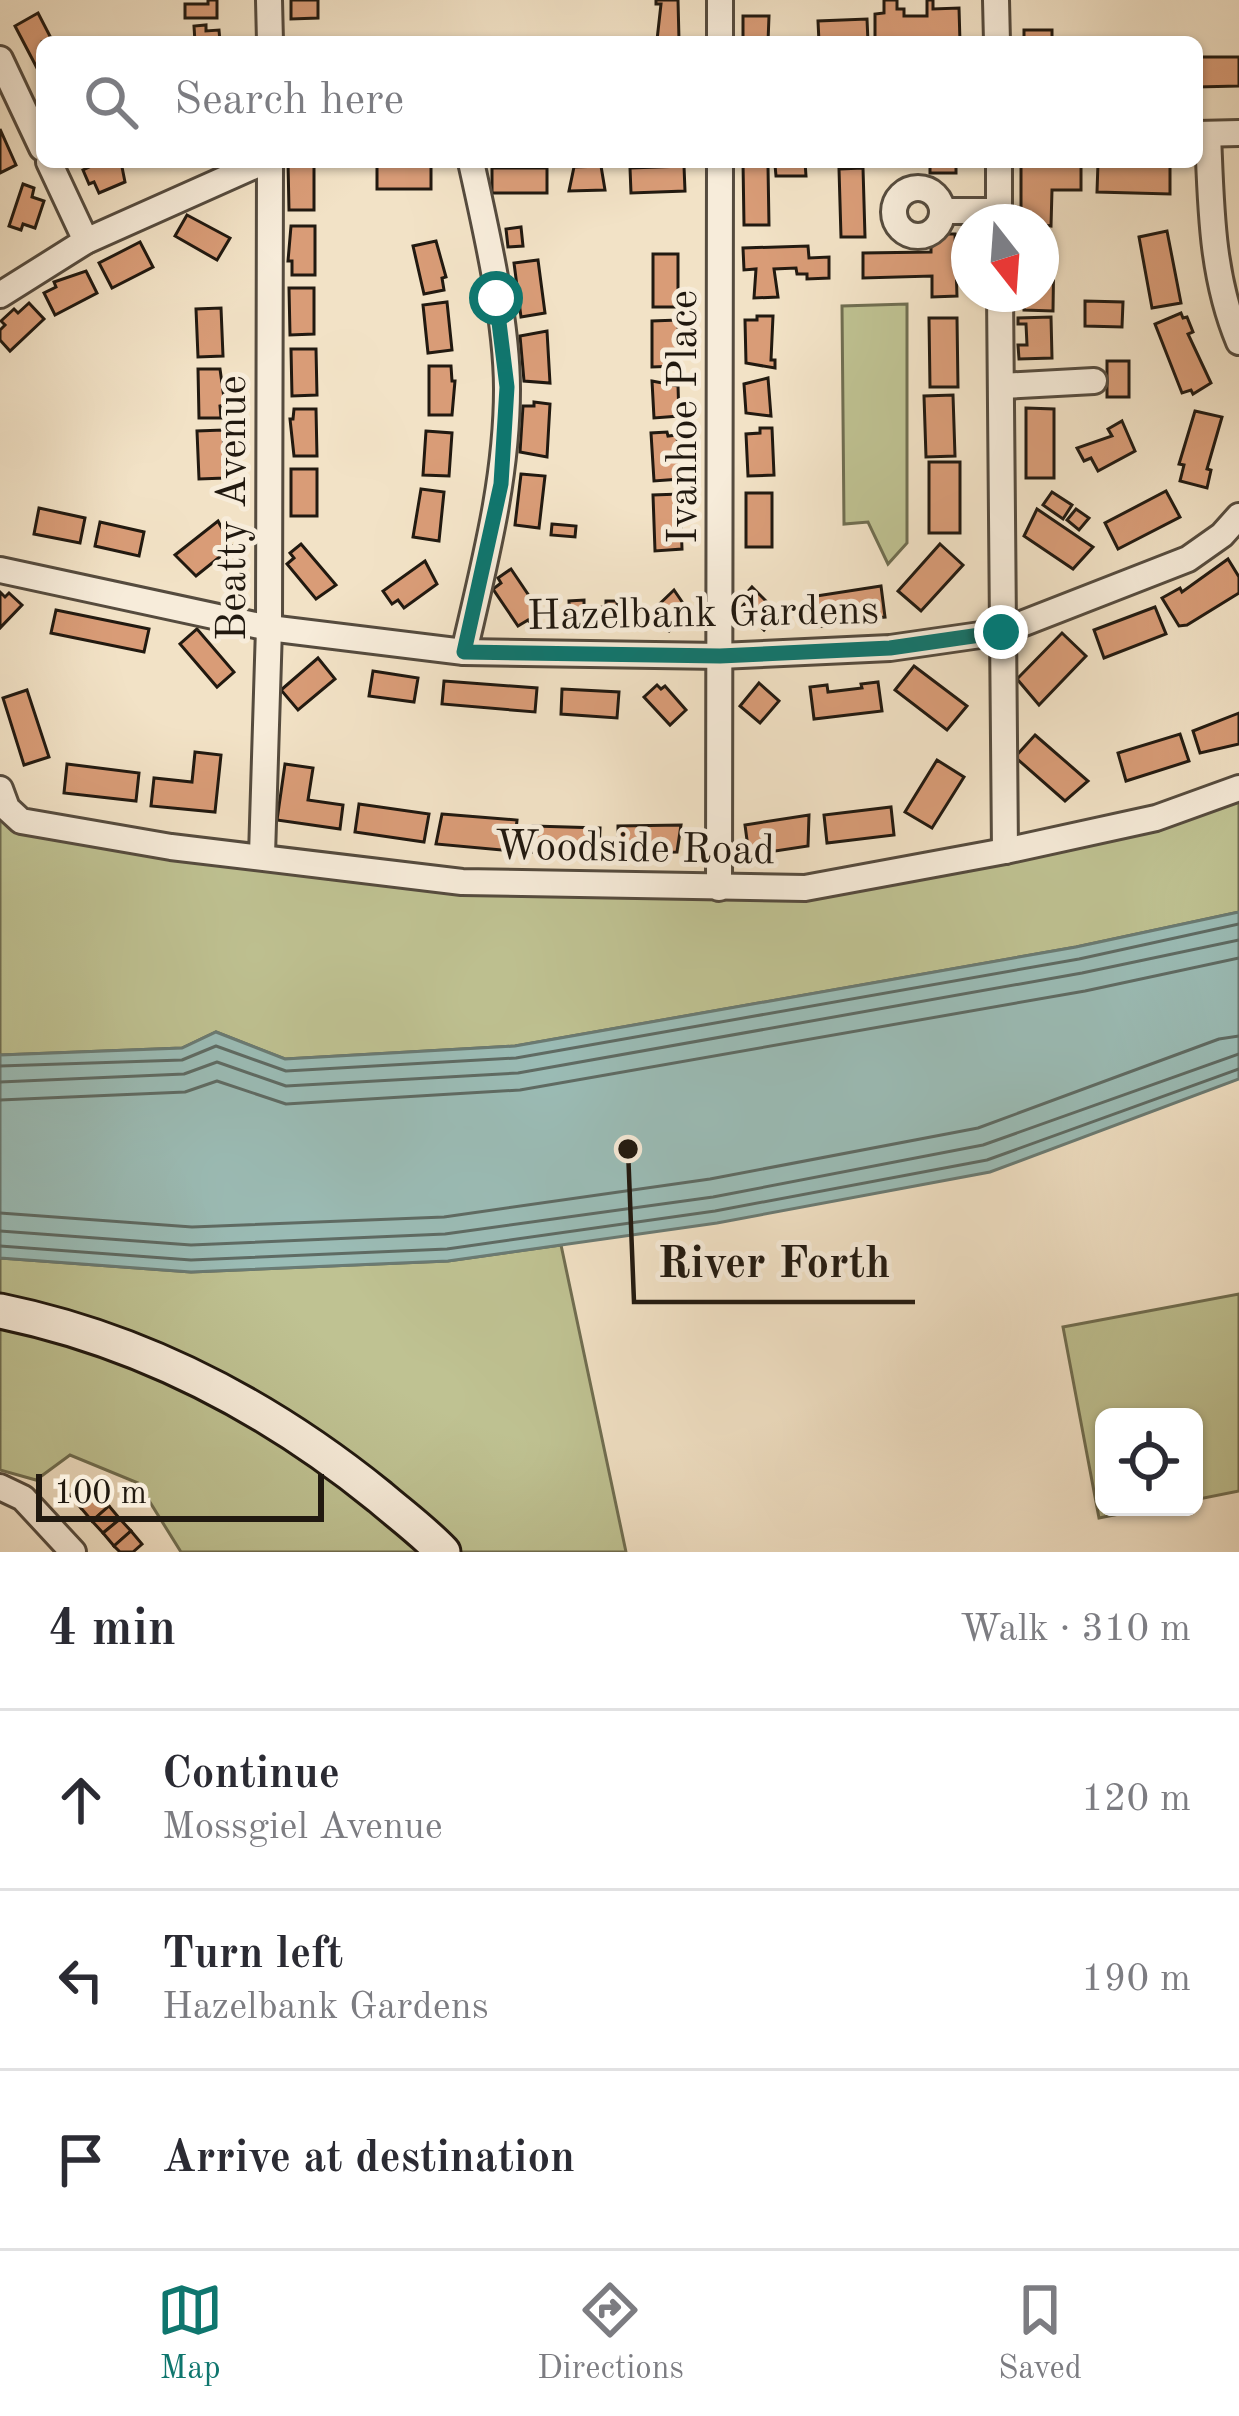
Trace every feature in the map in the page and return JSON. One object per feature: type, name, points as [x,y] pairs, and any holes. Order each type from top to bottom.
[{"type":"main road","points":[[0,1311],[121,1344],[260,1411],[340,1465],[443,1552]]},
{"type":"street","points":[[269,0],[270,36]]},
{"type":"street","points":[[720,0],[720,36]]},
{"type":"street","points":[[996,0],[997,36]]},
{"type":"street","points":[[0,59],[36,135]]},
{"type":"street","points":[[1203,134],[1239,134]]},
{"type":"street","points":[[1203,144],[1213,245],[1226,311],[1239,342]]},
{"type":"street","points":[[52,168],[86,241]]},
{"type":"street","points":[[0,295],[86,241],[253,168]]},
{"type":"street","name":"Beatty Avenue","points":[[262,855],[269,628],[267,168]]},
{"type":"street","points":[[464,652],[501,484],[507,387],[472,168]]},
{"type":"street","name":"Ivanhoe Place","points":[[719,888],[720,168]]},
{"type":"street","points":[[999,168],[999,204]]},
{"type":"street","points":[[943,211],[951,212]]},
{"type":"street","points":[[1000,312],[1005,851]]},
{"type":"street","points":[[1002,386],[1094,381]]},
{"type":"street","name":"Hazelbank Gardens","points":[[0,570],[269,628],[464,652],[720,656],[890,648],[1001,632],[1188,560],[1239,516]]},
{"type":"street","name":"Woodside Road","points":[[0,789],[7,808],[21,821],[171,847],[462,882],[806,888],[1156,818],[1239,788]]},
{"type":"street","points":[[0,1487],[23,1498],[73,1552]]},
{"type":"green space","points":[[907,304],[907,543],[888,564],[868,522],[844,524],[842,306]]},
{"type":"green space","points":[[1239,792],[1239,912],[1076,947],[515,1046],[285,1059],[216,1032],[182,1048],[0,1055],[0,816],[468,887],[824,888]]},
{"type":"green space","points":[[561,1245],[626,1552],[181,1552],[138,1483],[70,1455],[36,1480],[0,1470],[0,1258],[191,1272],[448,1261]]},
{"type":"green space","points":[[1239,1294],[1239,1491],[1203,1498],[1203,1408],[1095,1408],[1095,1497],[1063,1327]]},
{"type":"water","points":[[1239,912],[1239,1079],[990,1172],[717,1223],[448,1261],[191,1272],[0,1258],[0,1055],[182,1048],[216,1032],[285,1059],[515,1046],[1076,947]]},
{"type":"building","points":[[208,0],[217,0],[217,18],[185,18],[185,4],[208,4]]},
{"type":"building","points":[[291,0],[318,0],[318,18],[291,19]]},
{"type":"building","points":[[656,0],[678,0],[679,36],[657,36],[661,4]]},
{"type":"building","points":[[884,0],[897,0],[897,9],[904,9],[904,16],[927,16],[927,0],[933,0],[933,9],[959,8],[960,36],[875,36],[875,14],[884,13]]},
{"type":"building","points":[[38,13],[50,36],[36,36],[36,66],[15,26]]},
{"type":"building","points":[[743,16],[769,16],[768,36],[743,36]]},
{"type":"building","points":[[867,19],[868,36],[819,36],[818,21]]},
{"type":"building","points":[[194,26],[219,30],[220,36],[195,36]]},
{"type":"building","points":[[1024,30],[1052,30],[1052,36],[1024,36]]},
{"type":"building","points":[[1203,57],[1239,57],[1239,86],[1203,87]]},
{"type":"building","points":[[0,129],[16,165],[0,173]]},
{"type":"building","points":[[122,168],[125,182],[99,193],[83,170]]},
{"type":"building","points":[[288,168],[314,168],[314,210],[289,210]]},
{"type":"building","points":[[377,168],[431,168],[431,189],[377,189]]},
{"type":"building","points":[[492,168],[547,168],[547,193],[492,193]]},
{"type":"building","points":[[574,168],[601,168],[605,190],[569,191]]},
{"type":"building","points":[[630,168],[684,168],[685,191],[631,193]]},
{"type":"building","points":[[743,168],[768,168],[769,225],[744,225]]},
{"type":"building","points":[[775,168],[805,168],[806,176],[776,176]]},
{"type":"building","points":[[863,168],[865,237],[841,237],[839,169]]},
{"type":"building","points":[[930,168],[956,168],[956,173],[930,173]]},
{"type":"building","points":[[1021,168],[1081,168],[1081,190],[1052,190],[1052,204],[1021,204]]},
{"type":"building","points":[[1098,168],[1170,168],[1170,194],[1097,192]]},
{"type":"building","points":[[23,184],[34,188],[32,197],[44,201],[35,228],[23,224],[21,230],[9,226]]},
{"type":"building","points":[[187,215],[230,238],[217,260],[175,236]]},
{"type":"building","points":[[291,226],[315,226],[315,275],[292,275],[292,261],[288,261]]},
{"type":"building","points":[[521,227],[523,246],[508,247],[506,229]]},
{"type":"building","points":[[1167,231],[1181,303],[1152,308],[1139,237]]},
{"type":"building","points":[[931,234],[951,234],[951,296],[932,297],[932,276],[863,278],[863,253],[931,252]]},
{"type":"building","points":[[436,241],[446,277],[442,278],[444,290],[424,294],[413,246]]},
{"type":"building","points":[[140,242],[153,267],[112,288],[99,263]]},
{"type":"building","points":[[808,246],[809,258],[829,257],[829,278],[807,279],[796,268],[774,269],[778,297],[754,298],[756,269],[744,270],[743,248]]},
{"type":"building","points":[[653,254],[678,254],[678,307],[653,307]]},
{"type":"building","points":[[538,260],[545,313],[521,317],[514,263]]},
{"type":"building","points":[[86,271],[97,293],[55,315],[44,293],[56,287],[54,282]]},
{"type":"building","points":[[289,288],[314,288],[314,334],[290,335]]},
{"type":"building","points":[[1085,301],[1123,302],[1122,327],[1085,326]]},
{"type":"building","points":[[447,302],[452,350],[428,353],[423,305]]},
{"type":"building","points":[[29,303],[44,319],[10,351],[0,340],[5,325],[1,321]]},
{"type":"building","points":[[221,308],[223,356],[198,357],[196,309]]},
{"type":"building","points":[[1181,313],[1187,317],[1193,332],[1188,334],[1211,383],[1193,394],[1191,390],[1182,393],[1155,324]]},
{"type":"building","points":[[757,316],[773,316],[771,360],[775,368],[746,363],[745,320],[757,320]]},
{"type":"building","points":[[1051,317],[1052,358],[1019,359],[1018,345],[1027,345],[1026,324],[1018,324],[1018,318]]},
{"type":"building","points":[[929,318],[957,318],[958,387],[930,387]]},
{"type":"building","points":[[678,320],[679,366],[652,367],[652,321]]},
{"type":"building","points":[[547,331],[550,383],[524,381],[520,336]]},
{"type":"building","points":[[291,349],[316,349],[317,395],[292,396]]},
{"type":"building","points":[[1107,361],[1129,361],[1129,397],[1107,397]]},
{"type":"building","points":[[429,366],[451,366],[455,381],[452,415],[429,415]]},
{"type":"building","points":[[198,369],[220,369],[225,405],[220,406],[221,418],[199,418]]},
{"type":"building","points":[[768,378],[771,416],[746,413],[744,384]]},
{"type":"building","points":[[652,381],[678,386],[679,416],[654,418]]},
{"type":"building","points":[[953,395],[955,456],[926,457],[924,396]]},
{"type":"building","points":[[534,402],[550,404],[547,457],[520,452],[523,406],[534,406]]},
{"type":"building","points":[[1026,408],[1054,409],[1054,478],[1026,478]]},
{"type":"building","points":[[294,409],[316,409],[317,456],[294,456],[290,419]]},
{"type":"building","points":[[1195,411],[1222,417],[1207,469],[1211,470],[1207,488],[1180,481],[1184,465],[1179,464]]},
{"type":"building","points":[[1122,421],[1135,451],[1098,471],[1077,448],[1112,436],[1108,429]]},
{"type":"building","points":[[760,428],[772,428],[774,475],[748,476],[746,434],[760,433]]},
{"type":"building","points":[[223,430],[225,478],[199,479],[197,431]]},
{"type":"building","points":[[426,431],[452,433],[449,476],[423,475]]},
{"type":"building","points":[[651,433],[677,435],[680,479],[654,481]]},
{"type":"building","points":[[929,462],[960,462],[960,533],[929,533]]},
{"type":"building","points":[[291,469],[317,469],[317,516],[291,516]]},
{"type":"building","points":[[521,474],[545,476],[539,528],[515,525]]},
{"type":"building","points":[[421,489],[444,492],[439,541],[413,537]]},
{"type":"building","points":[[1166,491],[1180,517],[1118,549],[1105,523]]},
{"type":"building","points":[[1052,492],[1072,505],[1063,519],[1043,505]]},
{"type":"building","points":[[746,493],[772,493],[772,547],[746,547]]},
{"type":"building","points":[[680,494],[682,549],[655,551],[653,495]]},
{"type":"building","points":[[39,508],[85,518],[80,543],[34,534]]},
{"type":"building","points":[[1037,509],[1093,547],[1073,569],[1024,536]]},
{"type":"building","points":[[1076,509],[1089,518],[1079,530],[1067,520]]},
{"type":"building","points":[[218,521],[232,547],[196,576],[175,555]]},
{"type":"building","points":[[100,522],[144,532],[139,556],[95,546]]},
{"type":"building","points":[[552,524],[576,526],[575,537],[551,535]]},
{"type":"building","points":[[301,544],[336,585],[316,599],[287,564],[294,558],[290,553]]},
{"type":"building","points":[[940,544],[963,565],[921,611],[898,591]]},
{"type":"building","points":[[1228,559],[1239,577],[1239,593],[1179,626],[1162,598],[1180,588],[1182,592]]},
{"type":"building","points":[[425,561],[437,584],[404,608],[398,600],[392,604],[383,591]]},
{"type":"building","points":[[511,569],[542,615],[531,624],[528,620],[518,626],[493,589],[501,583],[498,578]]},
{"type":"building","points":[[881,586],[885,617],[815,627],[810,597]]},
{"type":"building","points":[[752,587],[779,614],[764,630],[741,608]]},
{"type":"building","points":[[674,590],[689,612],[669,631],[647,616]]},
{"type":"building","points":[[0,592],[5,597],[9,593],[22,605],[0,628]]},
{"type":"building","points":[[584,600],[584,608],[617,601],[617,622],[570,624],[569,601]]},
{"type":"building","points":[[1155,607],[1166,634],[1104,658],[1094,630]]},
{"type":"building","points":[[56,610],[149,629],[144,652],[51,633]]},
{"type":"building","points":[[197,629],[234,672],[217,687],[180,644]]},
{"type":"building","points":[[1062,633],[1086,656],[1039,705],[1017,679]]},
{"type":"building","points":[[318,658],[335,679],[298,710],[281,690]]},
{"type":"building","points":[[914,666],[967,706],[947,730],[895,690]]},
{"type":"building","points":[[373,671],[418,678],[414,702],[369,696]]},
{"type":"building","points":[[444,681],[537,688],[535,712],[442,704]]},
{"type":"building","points":[[878,682],[882,711],[814,719],[810,687],[827,685],[828,692]]},
{"type":"building","points":[[759,683],[779,701],[760,723],[740,706]]},
{"type":"building","points":[[657,685],[665,686],[686,710],[670,725],[644,697]]},
{"type":"building","points":[[562,689],[619,692],[617,718],[561,714]]},
{"type":"building","points":[[27,690],[49,757],[24,765],[3,698]]},
{"type":"building","points":[[1239,713],[1239,744],[1200,753],[1193,731]]},
{"type":"building","points":[[1180,734],[1189,761],[1126,781],[1118,753]]},
{"type":"building","points":[[1035,735],[1088,781],[1065,801],[1015,757]]},
{"type":"building","points":[[195,752],[221,755],[215,812],[151,806],[154,778],[192,782]]},
{"type":"building","points":[[937,760],[964,777],[932,828],[905,812]]},
{"type":"building","points":[[67,764],[139,773],[136,801],[64,793]]},
{"type":"building","points":[[285,764],[313,768],[308,800],[343,805],[340,829],[277,820]]},
{"type":"building","points":[[359,804],[429,814],[424,842],[355,832]]},
{"type":"building","points":[[891,807],[894,835],[827,843],[824,815]]},
{"type":"building","points":[[442,814],[517,820],[516,830],[523,831],[522,844],[515,844],[514,851],[436,844]]},
{"type":"building","points":[[809,815],[808,846],[749,855],[745,825]]},
{"type":"building","points":[[681,825],[677,852],[618,853],[618,826]]},
{"type":"building","points":[[533,826],[600,828],[599,854],[532,852]]},
{"type":"building","points":[[87,1481],[98,1493],[81,1508],[70,1495]]},
{"type":"building","points":[[98,1493],[109,1506],[92,1521],[81,1508]]},
{"type":"building","points":[[109,1506],[120,1519],[103,1533],[92,1521]]},
{"type":"building","points":[[120,1519],[131,1531],[114,1546],[103,1533]]},
{"type":"building","points":[[131,1531],[142,1544],[133,1552],[120,1552],[114,1546]]},
{"type":"place","name":"River Forth","points":[[628,1149]]},
{"type":"route","points":[[496,298],[507,387],[501,484],[464,652],[720,656],[890,648],[1001,632]]}]
